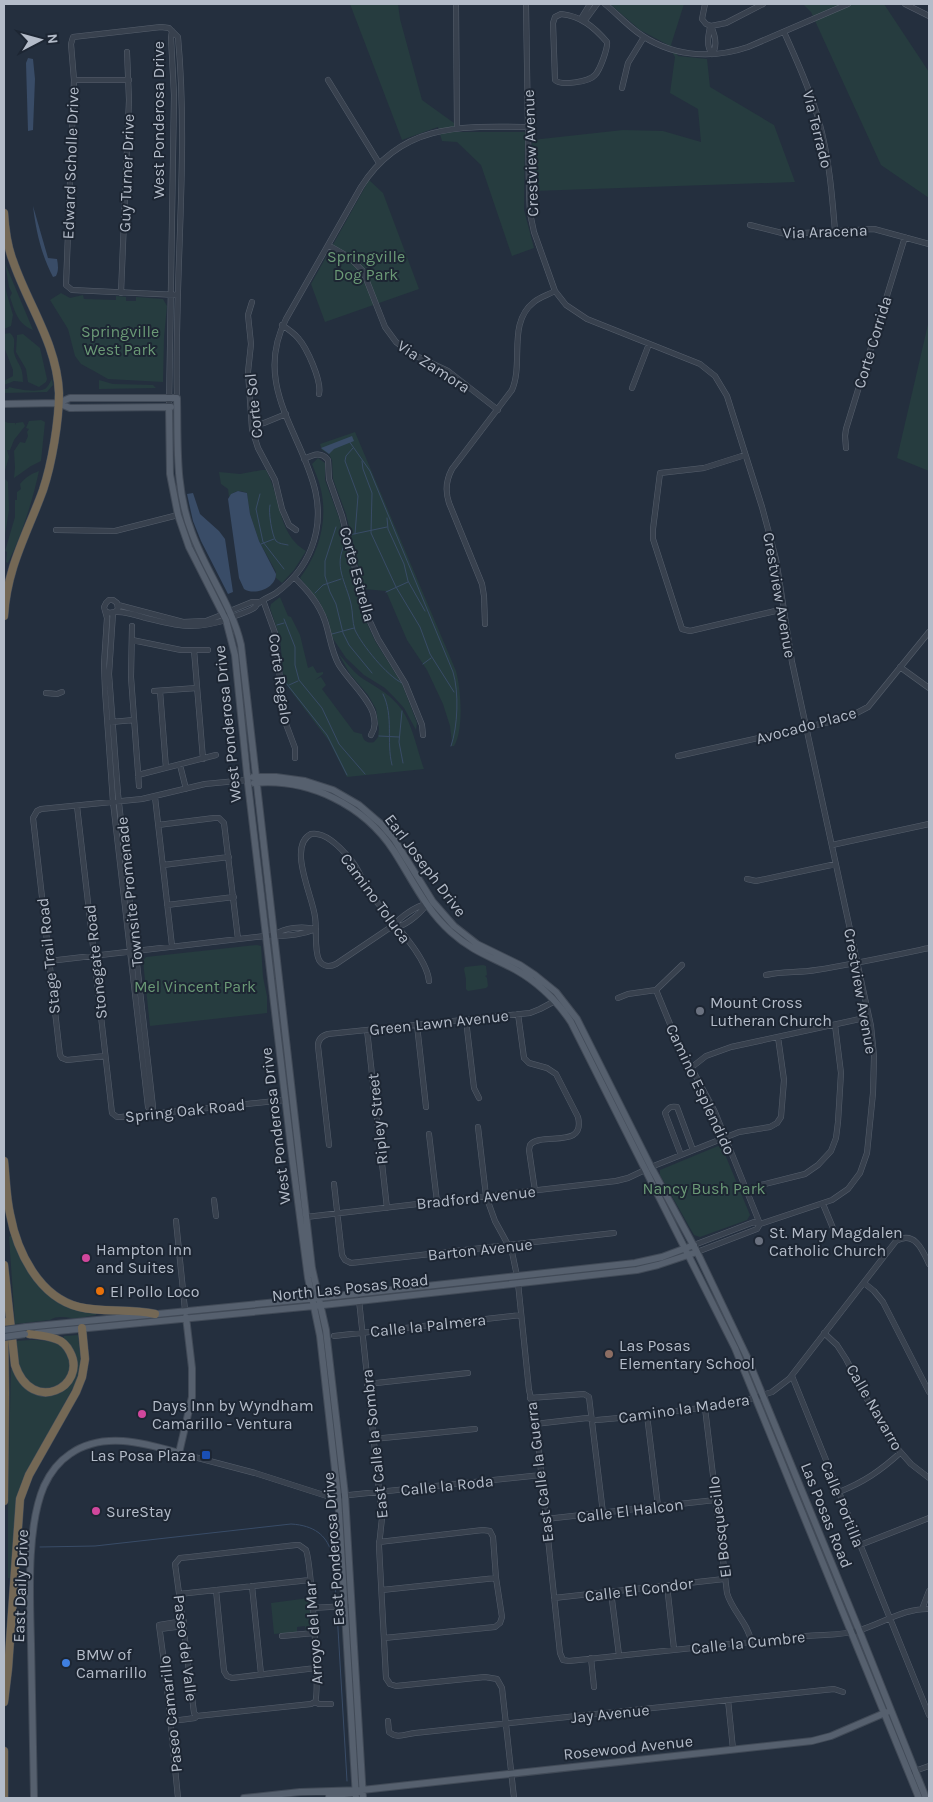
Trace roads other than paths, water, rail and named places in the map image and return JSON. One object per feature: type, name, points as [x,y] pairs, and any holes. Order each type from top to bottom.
[{"type":"highway","points":[[4,213],[13,262],[50,348],[58,390],[58,415],[49,468],[44,488],[14,563],[6,594],[4,616]]},
{"type":"highway","points":[[4,1161],[13,1228],[28,1264],[46,1289],[62,1300],[79,1307],[155,1314]]},
{"type":"highway","points":[[4,1265],[15,1365],[18,1373],[27,1386],[36,1391],[45,1393],[60,1389],[70,1378],[73,1367],[69,1350],[56,1339],[26,1332]]},
{"type":"highway","points":[[4,1322],[4,1501]]},
{"type":"highway","points":[[4,1702],[20,1499],[29,1475],[76,1392],[82,1377],[85,1359],[81,1325]]},
{"type":"highway","points":[[4,1752],[4,1798]]},
{"type":"main road","points":[[7,404],[58,403],[70,398],[177,398]]},
{"type":"main road","name":"West Ponderosa Drive","points":[[177,398],[179,477],[185,513],[243,655],[292,1099],[308,1278],[316,1302]]},
{"type":"main road","points":[[58,403],[70,408],[177,407]]},
{"type":"main road","name":"West Ponderosa Drive","points":[[169,408],[170,474],[178,515],[189,546],[228,616],[235,655],[247,780],[285,1100],[303,1218]]},
{"type":"main road","points":[[178,515],[185,513]]},
{"type":"main road","name":"Earl Joseph Drive","points":[[247,780],[276,782],[303,787],[329,796],[354,810],[388,842],[429,902],[437,919],[457,938],[480,953],[524,975],[557,999],[580,1037],[648,1169],[686,1252]]},
{"type":"main road","points":[[285,1100],[292,1099]]},
{"type":"main road","name":"Earl Joseph Drive","points":[[648,1169],[695,1249]]},
{"type":"main road","name":"North Las Posas Road","points":[[81,1325],[186,1319],[517,1279],[642,1262],[695,1249]]},
{"type":"main road","name":"Las Posas Road","points":[[695,1249],[732,1324],[852,1632],[888,1712]]},
{"type":"main road","name":"Las Posas Road","points":[[686,1252],[760,1396],[859,1630],[888,1712],[912,1772],[926,1798]]},
{"type":"main road","name":"North Las Posas Road","points":[[4,1337],[26,1332],[186,1310],[316,1302]]},
{"type":"main road","name":"East Ponderosa Drive","points":[[316,1302],[342,1496],[357,1793],[362,1798]]},
{"type":"main road","points":[[179,1453],[192,1397],[192,1368],[186,1310]]},
{"type":"main road","name":"North Las Posas Road","points":[[4,1330],[26,1332]]},
{"type":"main road","name":"East Daily Drive","points":[[34,1798],[30,1585],[36,1520],[44,1487],[54,1468],[61,1461],[78,1449],[94,1443],[122,1441],[179,1453]]},
{"type":"main road","name":"Rosewood Avenue","points":[[244,1798],[300,1792],[330,1796],[812,1741],[831,1736],[888,1712]]},
{"type":"main road","name":"Las Posas Road","points":[[912,1772],[919,1798]]},
{"type":"street","points":[[456,4],[458,128]]},
{"type":"street","name":"Crestview Avenue","points":[[526,4],[530,213],[534,232],[555,292],[566,305],[580,315],[694,361],[715,376],[727,396],[762,507],[776,559],[791,654],[869,1017],[874,1056],[874,1082],[866,1160],[850,1187],[837,1198],[823,1204],[760,1224],[754,1222],[695,1249]]},
{"type":"street","points":[[583,19],[582,17],[590,4]]},
{"type":"street","points":[[583,19],[606,40],[608,45],[606,51],[597,73],[593,77],[574,83],[559,83],[554,77],[553,20],[561,14],[586,19],[596,4]]},
{"type":"street","points":[[605,4],[644,36],[660,45],[691,54],[712,54],[740,50],[848,4]]},
{"type":"street","points":[[704,4],[702,18],[706,24],[711,26],[726,23],[763,4]]},
{"type":"street","points":[[905,4],[929,16]]},
{"type":"street","points":[[711,26],[714,32],[715,45],[715,50],[712,54]]},
{"type":"street","name":"Edward Scholle Drive","points":[[121,293],[72,290],[66,285],[74,80],[71,44],[73,37],[161,27],[167,27],[172,31]]},
{"type":"street","name":"West Ponderosa Drive","points":[[169,408],[174,95],[172,31]]},
{"type":"street","name":"West Ponderosa Drive","points":[[172,31],[178,37],[182,81],[177,398]]},
{"type":"street","name":"Via Terrado","points":[[784,32],[805,79],[819,120],[828,166],[834,231]]},
{"type":"street","points":[[622,88],[628,62],[644,36]]},
{"type":"street","name":"Guy Turner Drive","points":[[121,293],[129,80],[127,52]]},
{"type":"street","points":[[74,80],[129,80]]},
{"type":"street","points":[[328,80],[379,163]]},
{"type":"street","points":[[228,616],[183,622],[118,605],[114,600],[107,601],[104,607],[109,613],[124,612],[189,627],[208,626],[228,616],[252,602],[261,601],[278,592],[294,577],[308,556],[314,540],[318,524],[318,508],[316,492],[277,391],[274,370],[276,347],[282,325],[361,186],[379,163],[397,148],[412,139],[437,131],[458,128],[528,127]]},
{"type":"street","name":"Via Aracena","points":[[750,225],[786,234],[868,228],[929,244]]},
{"type":"street","name":"Corte Corrida","points":[[846,448],[846,428],[905,237]]},
{"type":"street","name":"Via Zamora","points":[[328,245],[349,257],[363,271],[385,327],[396,342],[409,353],[448,371],[498,410]]},
{"type":"street","points":[[485,624],[482,584],[449,503],[446,488],[448,478],[452,469],[510,395],[516,380],[519,328],[523,315],[536,300],[555,292]]},
{"type":"street","points":[[121,293],[178,295]]},
{"type":"street","name":"Corte Sol","points":[[252,302],[248,315],[251,344],[248,372],[252,425],[258,448],[275,480],[282,509],[290,525],[296,530]]},
{"type":"street","points":[[282,325],[295,334],[305,347],[320,385],[319,394]]},
{"type":"street","points":[[632,388],[649,344]]},
{"type":"street","points":[[252,425],[264,423],[286,414]]},
{"type":"street","name":"Corte Estrella","points":[[304,459],[318,454],[324,455],[328,460],[329,479],[342,516],[366,613],[378,639],[405,683],[422,726],[423,735]]},
{"type":"street","points":[[745,455],[704,468],[668,471],[660,475],[653,540],[679,624],[684,629],[690,631],[784,609]]},
{"type":"street","points":[[56,530],[115,531],[178,515]]},
{"type":"street","points":[[294,577],[316,603],[324,620],[335,658],[370,707],[375,723],[371,735]]},
{"type":"street","name":"Corte Regalo","points":[[261,601],[275,633],[283,706],[286,724],[295,748],[295,758]]},
{"type":"street","points":[[114,613],[118,609],[118,605]]},
{"type":"street","name":"Townsite Promenade","points":[[106,611],[104,670],[116,802],[148,1107],[152,1114]]},
{"type":"street","name":"Townsite Promenade","points":[[110,722],[109,664],[114,613]]},
{"type":"street","points":[[132,626],[131,677],[139,786]]},
{"type":"street","name":"Avocado Place","points":[[678,756],[849,717],[866,708],[884,689],[929,632]]},
{"type":"street","points":[[132,640],[174,649],[208,650]]},
{"type":"street","points":[[194,650],[202,759]]},
{"type":"street","points":[[900,667],[929,688]]},
{"type":"street","points":[[166,768],[157,691],[197,688]]},
{"type":"street","points":[[46,693],[57,694],[62,692]]},
{"type":"street","points":[[110,722],[134,720]]},
{"type":"street","points":[[138,775],[216,755]]},
{"type":"street","points":[[180,764],[186,789]]},
{"type":"street","name":"Earl Joseph Drive","points":[[37,811],[155,797],[210,784],[247,780]]},
{"type":"street","points":[[155,797],[172,946]]},
{"type":"street","name":"Stonegate Road","points":[[77,806],[111,1110],[116,1116]]},
{"type":"street","name":"Stage Trail Road","points":[[37,811],[33,818],[60,1055],[67,1060],[105,1056]]},
{"type":"street","points":[[158,825],[214,818],[222,820],[226,827],[238,939]]},
{"type":"street","points":[[832,845],[929,824]]},
{"type":"street","name":"Camino Toluca","points":[[316,929],[314,911],[304,880],[301,851],[302,843],[306,836],[314,833],[322,834],[349,857],[359,870],[368,891],[423,960],[429,981]]},
{"type":"street","points":[[163,865],[229,857]]},
{"type":"street","points":[[747,879],[756,881],[836,864]]},
{"type":"street","points":[[168,905],[234,897]]},
{"type":"street","points":[[49,961],[172,946],[274,935],[280,936],[316,929],[318,957],[323,964],[331,966],[395,926],[400,926],[424,910],[429,902]]},
{"type":"street","points":[[766,975],[783,971],[802,972],[858,964],[929,948]]},
{"type":"street","points":[[618,998],[628,994],[656,990],[682,965]]},
{"type":"street","name":"Camino Esplendido","points":[[656,990],[671,1028],[712,1105],[760,1224]]},
{"type":"street","name":"Green Lawn Avenue","points":[[330,1145],[318,1046],[321,1038],[328,1034],[518,1014],[535,1011],[557,999]]},
{"type":"street","points":[[518,1014],[524,1058],[529,1063],[544,1066],[556,1074],[578,1120],[577,1131],[571,1136],[532,1138],[529,1150],[534,1191]]},
{"type":"street","points":[[692,1067],[716,1051],[869,1017]]},
{"type":"street","points":[[466,1020],[474,1088],[479,1098]]},
{"type":"street","points":[[417,1025],[426,1107]]},
{"type":"street","points":[[747,1191],[761,1185],[805,1174],[818,1165],[831,1151],[837,1130],[842,1073],[836,1025]]},
{"type":"street","name":"Ripley Street","points":[[367,1030],[387,1208]]},
{"type":"street","name":"Bradford Avenue","points":[[303,1218],[616,1182],[725,1137],[749,1129],[774,1126],[780,1120],[784,1073],[778,1037]]},
{"type":"street","name":"Spring Oak Road","points":[[116,1116],[285,1100]]},
{"type":"street","points":[[681,1154],[665,1113],[672,1106],[677,1107],[693,1150]]},
{"type":"street","name":"East Calle la Guerra","points":[[478,1127],[486,1196],[495,1221],[514,1257],[530,1398],[535,1424],[560,1653],[563,1660]]},
{"type":"street","points":[[429,1134],[437,1202]]},
{"type":"street","points":[[334,1184],[337,1214]]},
{"type":"street","points":[[214,1200],[216,1216]]},
{"type":"street","points":[[823,1204],[835,1233]]},
{"type":"street","name":"Barton Avenue","points":[[337,1214],[342,1255],[347,1262],[353,1263],[614,1233]]},
{"type":"street","points":[[176,1221],[186,1310]]},
{"type":"street","name":"Camino la Madera","points":[[535,1424],[647,1415],[705,1408],[734,1404],[760,1396],[780,1387],[792,1376],[896,1241],[909,1237],[917,1242],[929,1264]]},
{"type":"street","points":[[864,1283],[878,1294],[883,1302],[929,1392]]},
{"type":"street","name":"East Calle la Sombra","points":[[359,1297],[382,1524],[380,1542],[386,1678],[390,1684],[396,1686],[497,1678],[502,1688],[506,1724]]},
{"type":"street","name":"Calle la Palmera","points":[[334,1336],[521,1315]]},
{"type":"street","name":"Calle Navarro","points":[[824,1333],[841,1351],[876,1416],[900,1453],[929,1478]]},
{"type":"street","points":[[368,1384],[468,1373]]},
{"type":"street","name":"Calle Portilla","points":[[792,1376],[929,1715]]},
{"type":"street","points":[[530,1398],[587,1394],[590,1400],[603,1513]]},
{"type":"street","name":"El Bosquecillo","points":[[705,1408],[724,1579],[730,1603],[748,1630],[750,1641]]},
{"type":"street","points":[[647,1415],[658,1506]]},
{"type":"street","points":[[373,1439],[475,1429]]},
{"type":"street","name":"Calle la Roda","points":[[179,1453],[255,1473],[330,1497],[540,1475]]},
{"type":"street","points":[[839,1492],[877,1474],[900,1453]]},
{"type":"street","name":"Calle El Halcon","points":[[546,1520],[715,1500]]},
{"type":"street","points":[[860,1545],[929,1518]]},
{"type":"street","points":[[380,1542],[483,1530],[490,1531],[493,1537],[496,1578],[502,1617],[499,1625],[487,1628],[384,1638]]},
{"type":"street","name":"Paseo del Valle","points":[[180,1720],[197,1716],[194,1712],[184,1623],[178,1594],[176,1562],[180,1558],[190,1556],[296,1545],[304,1548]]},
{"type":"street","name":"Arroyo del Mar","points":[[304,1548],[308,1554],[314,1633],[317,1694],[315,1702],[331,1704]]},
{"type":"street","points":[[382,1590],[496,1578]]},
{"type":"street","name":"Calle El Condor","points":[[554,1598],[724,1579]]},
{"type":"street","points":[[178,1594],[310,1580]]},
{"type":"street","points":[[667,1585],[674,1649]]},
{"type":"street","points":[[252,1586],[261,1674]]},
{"type":"street","points":[[216,1590],[225,1675],[232,1678],[316,1668]]},
{"type":"street","points":[[922,1609],[929,1591]]},
{"type":"street","points":[[611,1592],[619,1655]]},
{"type":"street","points":[[312,1608],[349,1607]]},
{"type":"street","name":"Calle la Cumbre","points":[[563,1660],[569,1661],[816,1635],[832,1636],[859,1630],[912,1610],[929,1609]]},
{"type":"street","name":"Paseo Camarillo","points":[[178,1798],[160,1627],[184,1623]]},
{"type":"street","points":[[282,1636],[314,1633]]},
{"type":"street","points":[[591,1658],[594,1687]]},
{"type":"street","name":"Jay Avenue","points":[[388,1721],[389,1732],[397,1736],[834,1689],[843,1692]]},
{"type":"street","points":[[728,1700],[733,1749]]},
{"type":"street","points":[[197,1716],[311,1704],[315,1702]]},
{"type":"street","points":[[506,1724],[514,1798]]},
{"type":"street","points":[[912,1772],[929,1766]]},
{"type":"water","points":[[28,58],[33,59],[35,79],[33,130],[28,131],[26,63]]},
{"type":"water","points":[[33,206],[48,258],[57,259],[58,272],[53,277],[45,260]]},
{"type":"water","points":[[352,436],[354,441],[334,449],[329,454],[321,448]]},
{"type":"water","points":[[238,491],[247,493],[250,514],[259,541],[276,574],[273,583],[269,587],[254,592],[244,589],[239,578],[228,499],[231,494]]},
{"type":"water","points":[[193,493],[200,514],[225,539],[233,592],[228,594],[193,521],[187,494]]},
{"type":"waterway","points":[[349,441],[370,471],[453,672],[457,709],[451,746]]},
{"type":"waterway","points":[[353,448],[346,456],[345,461],[358,496],[355,534]]},
{"type":"waterway","points":[[362,461],[372,493],[371,533],[396,587],[420,627],[430,654],[454,692]]},
{"type":"waterway","points":[[260,494],[256,509],[263,542],[284,569]]},
{"type":"waterway","points":[[270,505],[270,518],[276,541],[288,545]]},
{"type":"waterway","points":[[387,518],[388,529],[404,564],[408,581],[425,611]]},
{"type":"waterway","points":[[336,527],[325,561],[325,576],[336,604],[343,633],[349,645],[372,673]]},
{"type":"waterway","points":[[349,535],[387,527]]},
{"type":"waterway","points":[[261,544],[274,539]]},
{"type":"waterway","points":[[345,544],[340,567],[351,604],[355,630],[363,644],[389,674],[402,683]]},
{"type":"waterway","points":[[315,593],[323,585],[341,579]]},
{"type":"waterway","points":[[386,592],[408,582]]},
{"type":"waterway","points":[[284,619],[295,647],[295,665],[299,680],[322,708],[339,744],[365,774]]},
{"type":"waterway","points":[[277,625],[284,623]]},
{"type":"waterway","points":[[332,634],[354,628]]},
{"type":"waterway","points":[[423,664],[431,658]]},
{"type":"waterway","points":[[289,685],[298,681]]},
{"type":"waterway","points":[[286,683],[327,735],[347,775]]},
{"type":"waterway","points":[[383,694],[388,711],[392,765]]},
{"type":"waterway","points":[[402,711],[399,742],[403,763]]},
{"type":"waterway","points":[[379,736],[399,737]]},
{"type":"waterway","points":[[40,1547],[95,1546],[291,1524],[307,1527],[318,1532],[326,1540],[334,1562],[336,1602]]},
{"type":"waterway","points":[[337,1612],[347,1781]]},
{"type":"place","name":"Mount Cross Lutheran Church","points":[[700,1011]]},
{"type":"place","name":"St. Mary Magdalen Catholic Church","points":[[759,1241]]},
{"type":"place","name":"Hampton Inn and Suites","points":[[86,1258]]},
{"type":"place","name":"El Pollo Loco","points":[[100,1291]]},
{"type":"place","name":"Las Posas Elementary School","points":[[609,1354]]},
{"type":"place","name":"Days Inn by Wyndham Camarillo - Ventura","points":[[142,1414]]},
{"type":"place","name":"Las Posa Plaza","points":[[206,1455]]},
{"type":"place","name":"SureStay","points":[[96,1511]]},
{"type":"place","name":"BMW of Camarillo","points":[[66,1663]]},
{"type":"park label","name":"Springville Dog Park","points":[[366,265]]},
{"type":"park label","name":"Springville West Park","points":[[120,340]]},
{"type":"park label","name":"Mel Vincent Park","points":[[195,986]]},
{"type":"park label","name":"Nancy Bush Park","points":[[704,1188]]}]
